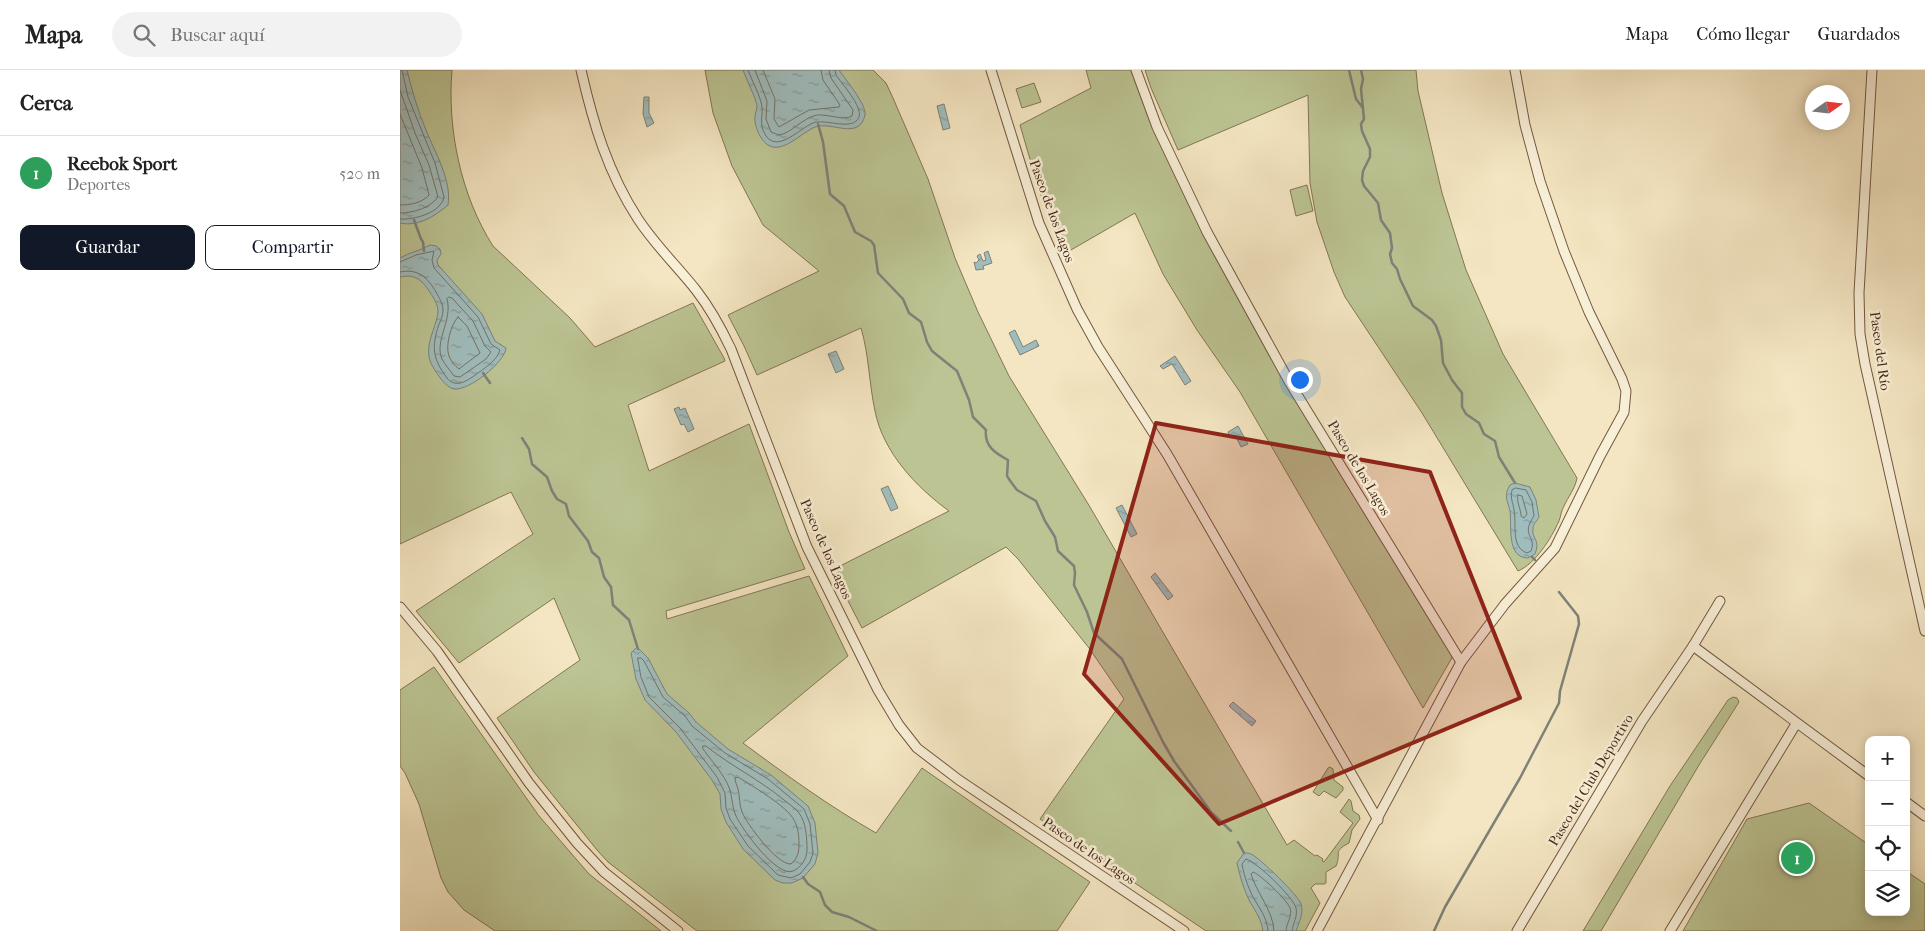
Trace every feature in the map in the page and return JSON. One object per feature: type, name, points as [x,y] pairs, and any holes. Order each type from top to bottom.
[{"type":"street","name":"Paseo de los Lagos","points":[[581,70],[596,130],[615,180],[655,243],[696,290],[719,324],[731,348],[807,547],[878,690],[899,725],[909,739],[926,756],[1184,931]]},
{"type":"street","name":"Paseo de los Lagos","points":[[991,70],[1039,223],[1077,308],[1098,347],[1167,454],[1378,820]]},
{"type":"street","name":"Paseo de los Lagos","points":[[1136,70],[1156,127],[1230,274],[1290,383],[1461,662]]},
{"type":"street","points":[[1317,931],[1461,662],[1505,604],[1555,548],[1624,412],[1626,391],[1622,379],[1589,312],[1552,218],[1525,125],[1515,70]]},
{"type":"street","name":"Paseo del Río","points":[[1872,70],[1859,293],[1860,334],[1865,364],[1925,631]]},
{"type":"street","name":"Paseo del Club Deportivo","points":[[1517,931],[1642,721],[1720,601]]},
{"type":"street","points":[[400,607],[442,659],[529,783],[577,843],[604,872],[678,931]]},
{"type":"street","points":[[1692,646],[1865,773]]},
{"type":"street","points":[[1670,931],[1796,724]]},
{"type":"street","points":[[1910,805],[1925,816]]},
{"type":"highlighted area","points":[[1156,423],[1430,472],[1520,698],[1219,824],[1084,674]]},
{"type":"green space","points":[[400,70],[452,70],[451,92],[454,138],[465,184],[472,206],[482,227],[493,246],[570,318],[595,347],[693,303],[724,358],[725,361],[628,405],[649,471],[749,424],[789,532],[805,569],[666,611],[667,619],[809,576],[848,656],[743,743],[808,790],[876,833],[922,768],[1090,882],[1057,931],[697,931],[608,862],[534,772],[497,718],[580,660],[554,598],[459,663],[416,611],[533,534],[511,492],[400,544]]},
{"type":"green space","points":[[705,70],[873,70],[886,83],[928,179],[955,258],[978,312],[1009,376],[1090,507],[1287,845],[1294,840],[1315,856],[1317,855],[1323,859],[1322,861],[1324,862],[1353,823],[1340,812],[1349,799],[1353,811],[1359,815],[1360,819],[1352,830],[1349,843],[1339,851],[1336,866],[1326,872],[1326,883],[1315,884],[1311,888],[1320,903],[1305,931],[1206,931],[1040,819],[1124,699],[1089,648],[1018,559],[1006,547],[862,628],[832,570],[949,511],[913,480],[885,441],[875,411],[866,348],[861,328],[757,375],[728,315],[819,271],[763,225],[732,166],[713,113]]},
{"type":"green space","points":[[1086,70],[1132,70],[1155,131],[1213,253],[1258,334],[1453,656],[1423,708],[1240,392],[1197,330],[1163,274],[1135,213],[1064,254],[1039,190],[1020,125],[1091,88]]},
{"type":"green space","points":[[1145,70],[1416,70],[1418,91],[1442,193],[1466,270],[1503,354],[1577,478],[1552,535],[1542,550],[1524,568],[1518,571],[1422,413],[1345,297],[1334,272],[1317,222],[1310,183],[1308,95],[1178,150]]},
{"type":"green space","points":[[1034,83],[1041,102],[1022,108],[1016,89]]},
{"type":"green space","points":[[1307,185],[1313,211],[1296,216],[1290,190]]},
{"type":"green space","points":[[434,667],[539,816],[589,874],[661,931],[495,931],[464,910],[448,892],[441,878],[419,804],[400,766],[400,690]]},
{"type":"green space","points":[[1733,697],[1737,698],[1739,702],[1699,765],[1601,931],[1583,931],[1670,786],[1728,700]]},
{"type":"green space","points":[[1330,767],[1333,769],[1334,780],[1343,787],[1343,790],[1336,798],[1324,791],[1319,796],[1313,792]]},
{"type":"green space","points":[[1809,803],[1865,842],[1865,916],[1910,916],[1910,874],[1925,884],[1925,931],[1683,931],[1747,819]]},
{"type":"water","points":[[400,70],[407,70],[420,116],[445,176],[449,196],[448,205],[432,217],[420,222],[407,224],[400,223]]},
{"type":"water","points":[[743,70],[839,70],[863,105],[865,115],[862,123],[851,129],[829,126],[815,127],[781,146],[774,147],[768,145],[761,137],[757,128],[755,114],[757,107]]},
{"type":"water","points":[[644,97],[649,97],[649,113],[654,123],[647,127],[643,114]]},
{"type":"water","points":[[944,104],[950,128],[943,130],[937,106]]},
{"type":"water","points":[[430,245],[440,249],[441,254],[437,260],[438,265],[482,314],[495,341],[506,348],[500,361],[493,368],[477,381],[461,388],[454,389],[445,383],[439,377],[430,360],[429,345],[438,311],[433,297],[420,280],[411,276],[400,277],[400,258]]},
{"type":"water","points":[[988,251],[992,263],[983,266],[984,269],[976,270],[974,262],[976,263],[979,260],[977,256],[980,254],[983,261],[986,260],[984,253]]},
{"type":"water","points":[[1015,330],[1023,347],[1036,340],[1039,346],[1020,355],[1009,333]]},
{"type":"water","points":[[836,351],[844,369],[836,373],[828,354]]},
{"type":"water","points":[[1175,356],[1191,381],[1185,385],[1172,364],[1163,369],[1160,366]]},
{"type":"water","points":[[679,407],[680,410],[685,408],[694,429],[688,432],[684,424],[681,425],[674,409]]},
{"type":"water","points":[[1238,426],[1248,444],[1241,447],[1235,435],[1230,437],[1228,432]]},
{"type":"water","points":[[1515,483],[1530,487],[1536,500],[1539,517],[1533,528],[1537,549],[1535,554],[1528,558],[1521,557],[1513,547],[1510,511],[1506,495],[1510,485]]},
{"type":"water","points":[[888,486],[898,508],[891,511],[881,489]]},
{"type":"water","points":[[1122,505],[1137,534],[1131,537],[1116,508]]},
{"type":"water","points":[[1155,573],[1173,596],[1168,600],[1151,577]]},
{"type":"water","points":[[637,647],[648,658],[667,694],[689,713],[696,722],[728,749],[771,775],[808,806],[815,823],[818,853],[815,864],[803,878],[792,883],[783,883],[775,880],[743,849],[726,822],[721,809],[720,794],[712,780],[676,732],[645,700],[636,679],[631,653]]},
{"type":"water","points":[[1233,702],[1256,721],[1252,726],[1229,706]]},
{"type":"water","points":[[1244,853],[1251,854],[1263,863],[1298,899],[1302,911],[1296,931],[1263,931],[1260,919],[1242,883],[1238,868],[1237,863]]},
{"type":"waterway","points":[[1349,70],[1356,99],[1363,108]]},
{"type":"waterway","points":[[1361,70],[1364,119],[1361,124],[1370,149],[1370,157],[1363,171],[1362,180],[1364,186],[1378,203],[1381,220],[1390,233],[1392,263],[1397,269],[1413,306],[1432,320],[1436,326],[1441,340],[1443,363],[1462,393],[1462,407],[1466,414],[1479,423],[1484,434],[1495,441],[1499,457],[1515,483]]},
{"type":"waterway","points":[[818,124],[823,142],[830,194],[844,206],[855,232],[871,241],[874,245],[878,273],[903,299],[909,313],[921,322],[932,351],[957,371],[969,400],[973,417],[986,430],[989,445],[995,452],[1008,460],[1007,476],[1017,490],[1036,501],[1055,537],[1058,551],[1074,566],[1074,585],[1087,612],[1094,633],[1122,659],[1174,761],[1211,812],[1231,831]]},
{"type":"waterway","points":[[414,220],[423,242],[424,251]]},
{"type":"waterway","points":[[483,373],[490,383]]},
{"type":"waterway","points":[[522,438],[529,449],[532,464],[547,477],[557,499],[566,504],[569,516],[588,541],[592,552],[599,558],[604,577],[611,587],[613,605],[629,620],[638,649]]},
{"type":"waterway","points":[[1532,557],[1535,560]]},
{"type":"waterway","points":[[1434,931],[1445,907],[1520,778],[1559,703],[1560,691],[1579,624],[1578,616],[1559,592]]},
{"type":"waterway","points":[[1238,842],[1244,853]]},
{"type":"waterway","points":[[803,877],[808,884],[820,892],[825,905],[832,912],[849,917],[877,931]]},
{"type":"place","name":"Reebok Sport","points":[[1797,858]]}]
